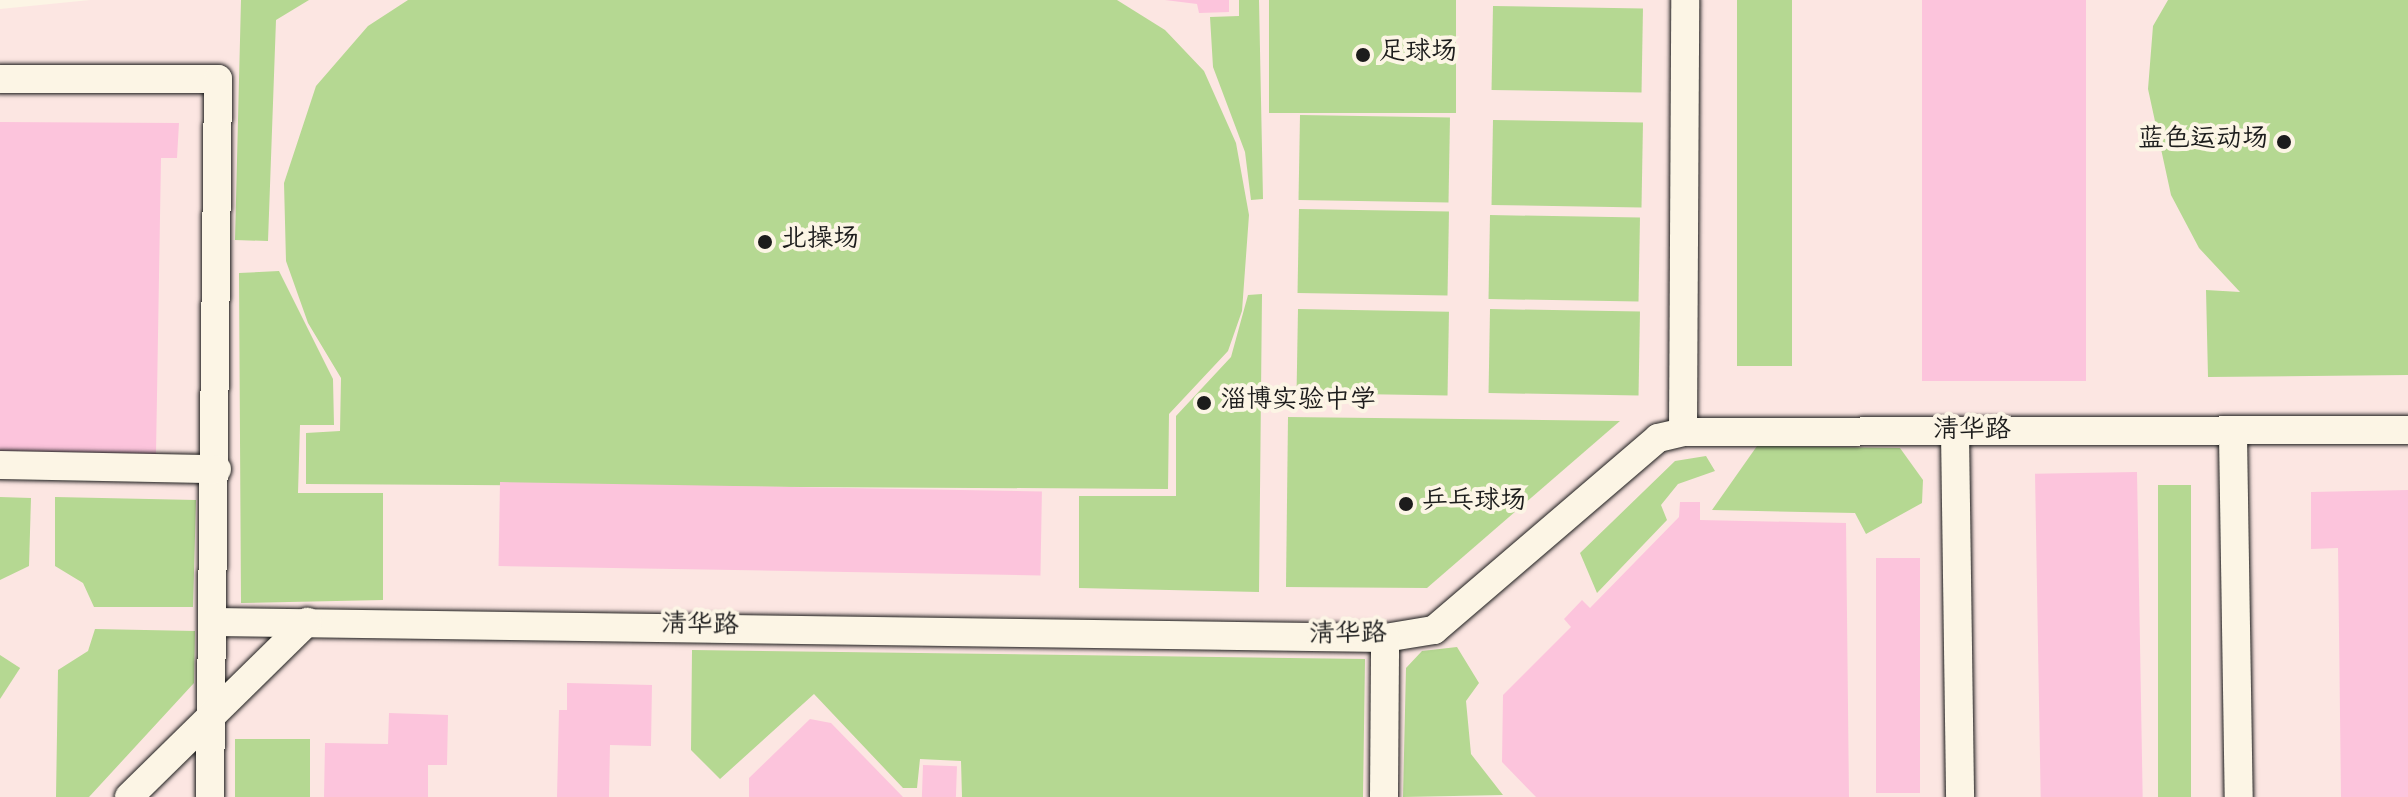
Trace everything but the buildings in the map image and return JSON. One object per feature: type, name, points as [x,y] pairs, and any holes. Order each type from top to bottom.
[{"type":"street","points":[[1683,432],[1685,0]]},
{"type":"street","points":[[0,79],[218,79],[217,469],[210,797]]},
{"type":"street","name":"清华路","points":[[215,622],[1385,638],[1434,630],[1658,438],[1683,432],[2233,435],[2408,430]]},
{"type":"street","points":[[1955,433],[1960,797]]},
{"type":"street","points":[[2233,435],[2239,797]]},
{"type":"street","points":[[0,465],[217,469]]},
{"type":"street","points":[[129,797],[212,722],[307,622]]},
{"type":"street","points":[[1384,797],[1385,638]]},
{"type":"shaded area","name":"淄博实验中学","points":[[90,0],[2408,0],[2408,797],[0,797],[0,9]]},
{"type":"green space","points":[[241,0],[309,0],[276,20],[268,241],[235,240]]},
{"type":"green space","name":"北操场","points":[[408,0],[1117,0],[1165,30],[1204,71],[1236,143],[1249,215],[1242,311],[1228,351],[1169,414],[1168,489],[306,484],[306,433],[340,431],[341,378],[308,323],[286,261],[284,183],[316,86],[368,26]]},
{"type":"green space","points":[[1239,0],[1259,0],[1263,199],[1251,200],[1245,152],[1213,67],[1210,17],[1239,16]]},
{"type":"green space","name":"足球场","points":[[1269,0],[1456,0],[1456,113],[1269,113]]},
{"type":"green space","points":[[1737,0],[1792,0],[1792,366],[1737,366]]},
{"type":"green space","name":"蓝色运动场","points":[[2168,0],[2408,0],[2408,375],[2208,377],[2206,290],[2240,292],[2199,248],[2171,195],[2148,89],[2153,26]]},
{"type":"green space","points":[[1493,6],[1643,9],[1642,93],[1492,90]]},
{"type":"green space","points":[[1300,115],[1450,118],[1448,203],[1299,200]]},
{"type":"green space","points":[[1493,120],[1643,123],[1641,208],[1492,205]]},
{"type":"green space","points":[[1299,209],[1449,212],[1448,296],[1298,293]]},
{"type":"green space","points":[[1490,215],[1640,218],[1639,302],[1489,299]]},
{"type":"green space","points":[[279,271],[333,379],[334,425],[300,425],[298,493],[383,493],[383,600],[241,603],[239,273]]},
{"type":"green space","points":[[1262,294],[1259,592],[1079,588],[1079,496],[1176,496],[1176,416],[1231,357],[1248,295]]},
{"type":"green space","points":[[1298,309],[1449,312],[1448,396],[1297,393]]},
{"type":"green space","points":[[1490,309],[1640,312],[1639,396],[1489,393]]},
{"type":"green space","name":"乒乓球场","points":[[1288,417],[1620,421],[1427,588],[1286,587]]},
{"type":"green space","points":[[1757,446],[1900,448],[1923,480],[1922,503],[1866,534],[1855,513],[1712,510]]},
{"type":"green space","points":[[1706,456],[1715,471],[1678,484],[1661,505],[1667,520],[1597,593],[1580,553],[1675,461]]},
{"type":"green space","points":[[2158,485],[2191,485],[2191,797],[2158,797]]},
{"type":"green space","points":[[0,497],[31,498],[29,566],[0,580]]},
{"type":"green space","points":[[55,497],[196,500],[193,607],[94,607],[83,583],[55,566]]},
{"type":"green space","points":[[95,629],[195,631],[194,683],[89,797],[56,797],[58,670],[88,651]]},
{"type":"green space","points":[[1457,647],[1479,683],[1466,701],[1471,754],[1503,795],[1403,797],[1406,668],[1422,651]]},
{"type":"green space","points":[[692,650],[1365,659],[1363,797],[962,797],[961,761],[920,759],[917,788],[903,788],[814,694],[720,779],[691,750]]},
{"type":"green space","points":[[0,655],[20,668],[0,699]]},
{"type":"green space","points":[[235,739],[310,739],[310,797],[235,797]]},
{"type":"place","name":"足球场","points":[[1363,55]]},
{"type":"place","name":"蓝色运动场","points":[[2284,142]]},
{"type":"place","name":"北操场","points":[[765,242]]},
{"type":"place","name":"淄博实验中学","points":[[1204,403]]},
{"type":"place","name":"乒乓球场","points":[[1406,504]]}]
